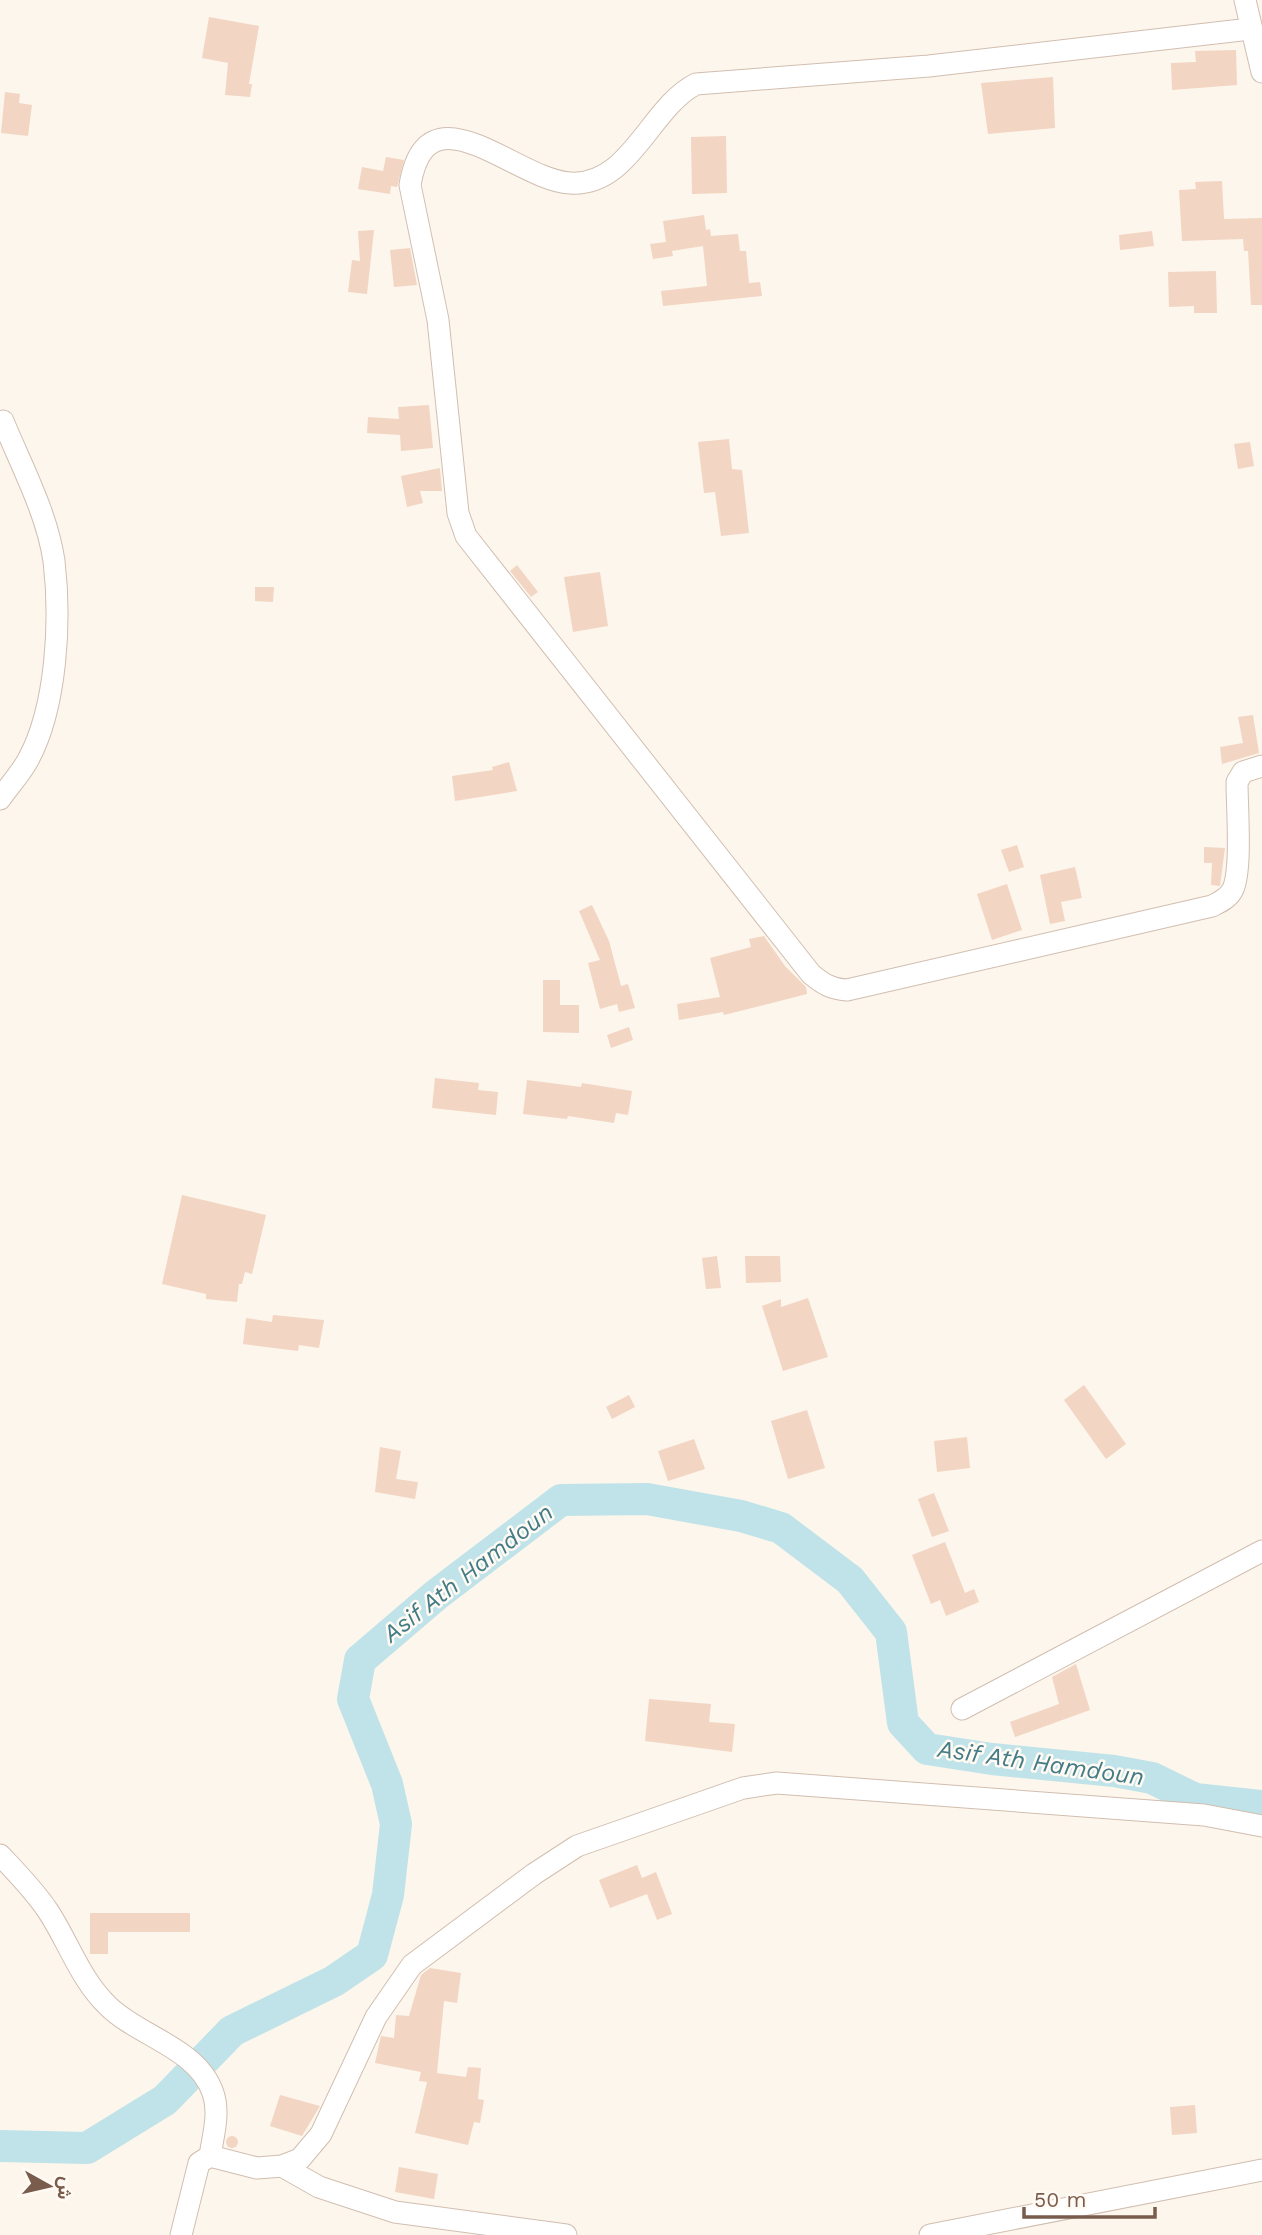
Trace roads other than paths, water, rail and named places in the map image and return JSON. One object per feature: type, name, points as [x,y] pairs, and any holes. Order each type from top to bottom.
[{"type":"street","points":[[1245,0],[1262,72]]},
{"type":"street","points":[[1250,29],[929,66],[696,84],[679,93],[615,168],[596,179],[571,184],[545,179],[463,139],[447,137],[420,151],[414,163],[410,185],[438,320],[458,513],[466,536],[811,974],[821,983],[832,989],[847,990],[1212,906],[1225,900],[1233,889],[1236,869],[1237,782],[1243,772],[1262,766]]},
{"type":"street","points":[[0,799],[28,760],[43,722],[53,678],[55,610],[54,561],[43,520],[3,421]]},
{"type":"street","points":[[962,1709],[1262,1551]]},
{"type":"street","points":[[181,2235],[194,2172],[199,2163],[210,2156],[257,2168],[282,2166],[300,2159],[321,2134],[376,2017],[412,1965],[534,1874],[577,1846],[743,1787],[777,1783],[1190,1814],[1262,1826]]},
{"type":"street","points":[[0,1855],[31,1887],[50,1913],[86,1982],[109,2008],[184,2056],[202,2074],[213,2092],[216,2117],[210,2156]]},
{"type":"street","points":[[282,2166],[319,2187],[395,2212],[566,2235]]},
{"type":"street","points":[[930,2235],[1262,2170]]},
{"type":"waterway","name":"Asif Ath Hamdoun","points":[[0,2146],[87,2148],[165,2100],[232,2031],[334,1981],[372,1955],[388,1895],[396,1824],[387,1784],[353,1699],[360,1660],[436,1595],[561,1500],[647,1499],[741,1516],[781,1528],[850,1580],[891,1632],[903,1723],[927,1749],[992,1759],[1114,1771],[1152,1778],[1195,1799],[1262,1806]]}]
